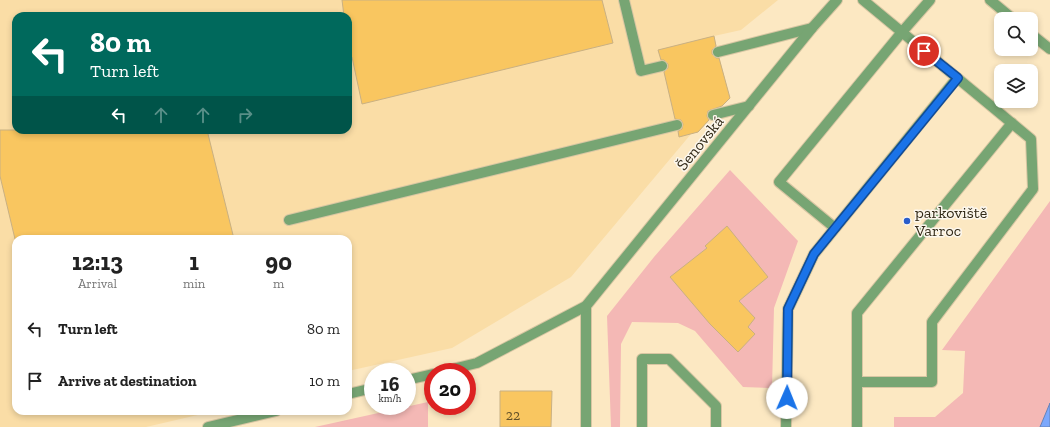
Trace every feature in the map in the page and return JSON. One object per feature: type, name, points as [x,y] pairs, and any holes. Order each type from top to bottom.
[{"type":"street","points":[[624,0],[641,71],[662,66]]},
{"type":"street","name":"Šenovská","points":[[476,363],[586,306],[812,28],[837,0]]},
{"type":"street","points":[[857,382],[932,382],[932,322],[1033,189],[1030,139],[863,0]]},
{"type":"street","points":[[835,228],[780,182],[902,32],[930,0]]},
{"type":"street","points":[[990,0],[1005,12]]},
{"type":"street","points":[[718,52],[812,28]]},
{"type":"street","points":[[1038,40],[1050,49]]},
{"type":"street","points":[[786,427],[788,309],[814,254],[958,78]]},
{"type":"street","points":[[713,115],[749,106]]},
{"type":"street","points":[[857,427],[857,313],[1012,123]]},
{"type":"street","points":[[289,220],[677,124]]},
{"type":"street","points":[[586,306],[586,427]]},
{"type":"street","points":[[642,427],[642,359],[669,359],[716,406],[716,427]]},
{"type":"street","points":[[352,393],[364,390]]},
{"type":"street","points":[[208,427],[259,415]]},
{"type":"shaded area","points":[[0,0],[778,0],[741,30],[714,36],[730,98],[698,132],[691,134],[571,277],[452,348],[384,363],[364,363],[364,367],[352,370],[352,235],[12,235],[12,415],[198,415],[146,427],[0,427]]},
{"type":"shaded area","points":[[730,170],[798,241],[774,308],[772,388],[743,387],[695,331],[678,323],[632,322],[621,344],[620,427],[611,427],[607,316],[654,257]]},
{"type":"shaded area","points":[[1050,201],[1050,403],[1040,427],[894,427],[894,417],[935,417],[963,393],[965,351],[942,350]]},
{"type":"shaded area","points":[[424,403],[424,415],[428,415],[428,427],[315,427],[369,415],[416,415],[416,405]]},
{"type":"water","points":[[1050,403],[1050,427],[1040,427]]},
{"type":"building","points":[[342,0],[602,0],[613,43],[362,104],[352,57],[352,12],[344,12]]},
{"type":"building","points":[[714,36],[716,46],[712,50],[712,54],[716,58],[719,58],[730,98],[722,106],[708,111],[707,116],[709,120],[698,132],[679,137],[678,131],[682,129],[683,124],[681,120],[675,119],[664,72],[668,68],[668,64],[664,60],[661,60],[658,50]]},
{"type":"building","points":[[0,130],[12,130],[12,134],[208,134],[233,235],[14,235],[0,176]]},
{"type":"building","points":[[727,226],[768,277],[739,301],[755,318],[748,327],[755,334],[738,352],[710,324],[670,277],[707,248],[705,246]]},
{"type":"building","points":[[500,391],[552,391],[551,427],[500,427]]},
{"type":"place","name":"parkoviště Varroc","points":[[907,221]]},
{"type":"route","points":[[787,398],[788,309],[814,254],[958,78],[924,51]]}]
